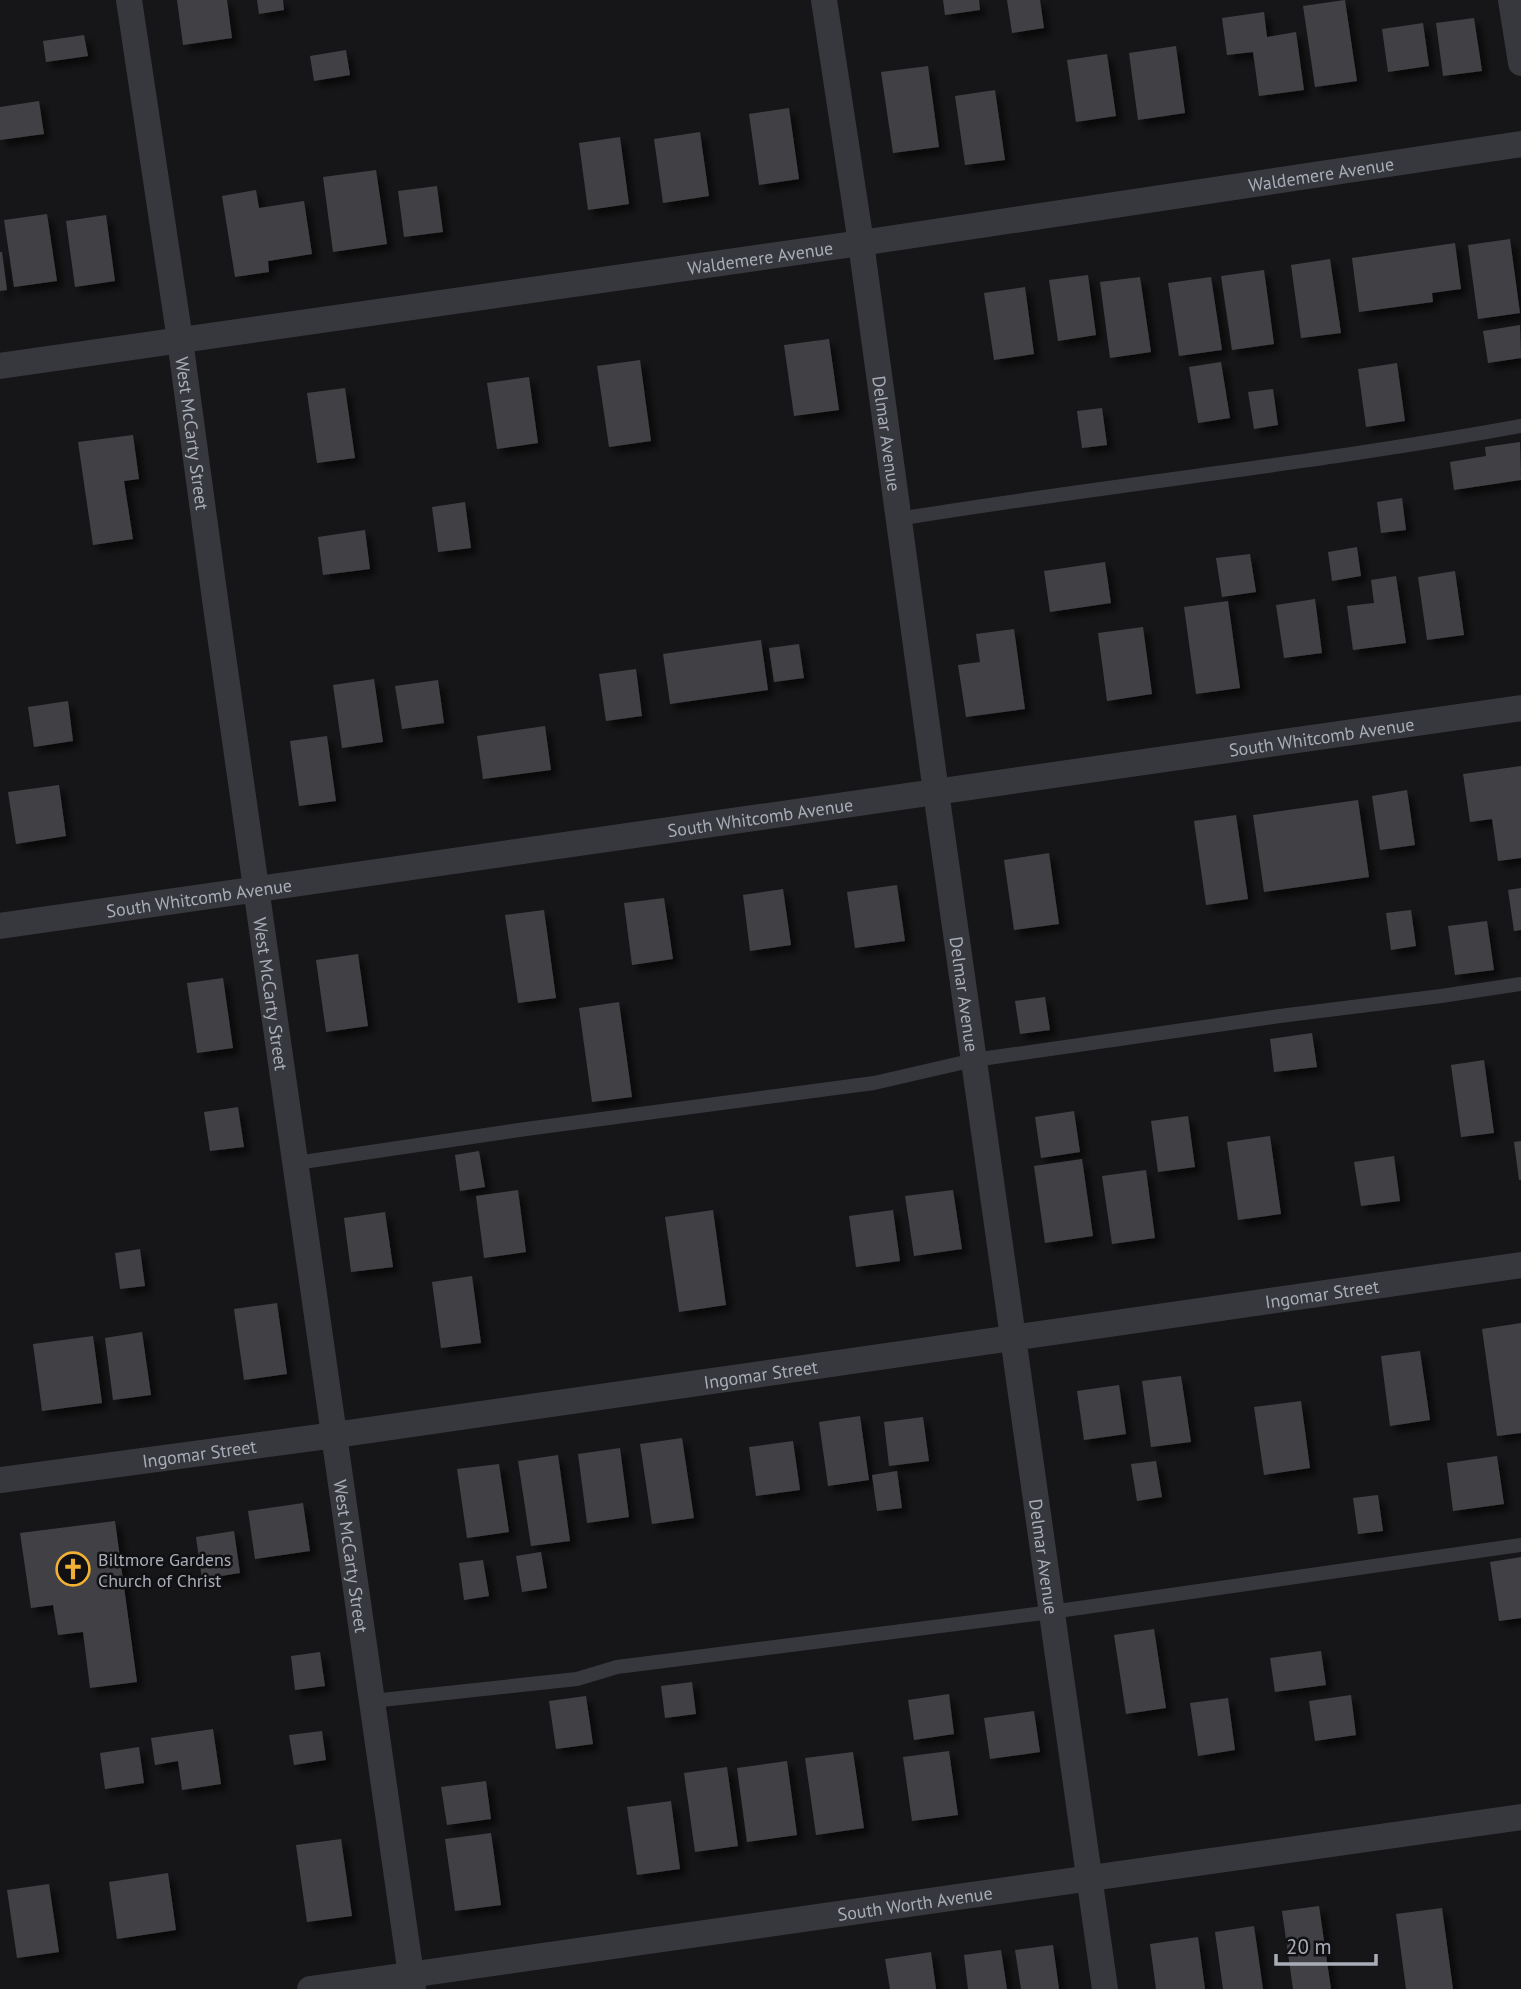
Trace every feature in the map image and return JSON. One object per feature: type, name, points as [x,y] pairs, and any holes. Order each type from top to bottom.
[{"type":"street","name":"West McCarty Street","points":[[129,0],[180,340],[412,1982]]},
{"type":"street","name":"Delmar Avenue","points":[[824,0],[861,243],[1105,1989]]},
{"type":"street","points":[[1511,0],[1521,63]]},
{"type":"street","name":"Waldemere Avenue","points":[[0,366],[861,243],[1521,144]]},
{"type":"street","name":"South Whitcomb Avenue","points":[[0,926],[1521,708]]},
{"type":"street","name":"Ingomar Street","points":[[0,1480],[1521,1265]]},
{"type":"street","name":"South Worth Avenue","points":[[310,1989],[412,1982],[1089,1878],[1521,1817]]},
{"type":"lane","points":[[898,519],[1521,426]]},
{"type":"lane","points":[[296,1163],[526,1129],[874,1083],[974,1060],[1267,1017],[1521,984]]},
{"type":"lane","points":[[372,1701],[577,1679],[617,1667],[1051,1612],[1521,1545]]},
{"type":"building","points":[[177,0],[227,0],[232,38],[183,45]]},
{"type":"building","points":[[257,0],[283,0],[284,10],[259,14]]},
{"type":"building","points":[[943,0],[979,0],[980,10],[945,15]]},
{"type":"building","points":[[1007,0],[1040,0],[1044,28],[1012,33]]},
{"type":"building","points":[[1345,0],[1357,81],[1315,87],[1303,6]]},
{"type":"building","points":[[1264,12],[1267,37],[1296,32],[1304,90],[1259,96],[1253,52],[1227,55],[1222,18]]},
{"type":"building","points":[[1474,18],[1482,71],[1443,76],[1436,23]]},
{"type":"building","points":[[1423,23],[1429,66],[1388,72],[1382,29]]},
{"type":"building","points":[[84,35],[88,56],[46,62],[43,41]]},
{"type":"building","points":[[1176,46],[1185,113],[1138,120],[1129,53]]},
{"type":"building","points":[[346,50],[350,75],[314,81],[310,56]]},
{"type":"building","points":[[1107,54],[1116,116],[1076,122],[1067,60]]},
{"type":"building","points":[[928,66],[939,147],[893,153],[881,72]]},
{"type":"building","points":[[995,90],[1005,160],[965,165],[955,96]]},
{"type":"building","points":[[39,101],[44,134],[0,140],[0,107]]},
{"type":"building","points":[[789,108],[799,179],[759,185],[749,114]]},
{"type":"building","points":[[700,132],[709,196],[663,203],[654,139]]},
{"type":"building","points":[[620,137],[629,204],[588,210],[579,143]]},
{"type":"building","points":[[376,170],[387,244],[333,252],[323,177]]},
{"type":"building","points":[[437,186],[443,232],[404,237],[398,191]]},
{"type":"building","points":[[256,190],[259,208],[304,201],[312,254],[268,261],[269,272],[235,277],[222,196]]},
{"type":"building","points":[[47,214],[57,281],[14,287],[4,220]]},
{"type":"building","points":[[106,215],[115,281],[75,287],[66,221]]},
{"type":"building","points":[[1510,239],[1520,313],[1478,319],[1468,245]]},
{"type":"building","points":[[1455,243],[1461,289],[1432,293],[1433,302],[1359,312],[1352,258]]},
{"type":"building","points":[[0,252],[7,290],[0,291]]},
{"type":"building","points":[[1330,259],[1341,333],[1301,338],[1291,265]]},
{"type":"building","points":[[1264,270],[1274,344],[1232,350],[1221,276]]},
{"type":"building","points":[[1088,275],[1096,335],[1058,341],[1049,280]]},
{"type":"building","points":[[1140,277],[1151,352],[1110,358],[1100,282]]},
{"type":"building","points":[[1211,277],[1222,350],[1179,356],[1168,283]]},
{"type":"building","points":[[1025,287],[1034,354],[994,360],[984,293]]},
{"type":"building","points":[[1520,325],[1521,358],[1488,363],[1483,331]]},
{"type":"building","points":[[829,339],[839,410],[794,416],[784,345]]},
{"type":"building","points":[[640,360],[651,441],[609,447],[597,366]]},
{"type":"building","points":[[1221,362],[1230,418],[1198,423],[1189,367]]},
{"type":"building","points":[[1397,363],[1405,421],[1366,427],[1358,369]]},
{"type":"building","points":[[529,377],[538,443],[497,449],[487,383]]},
{"type":"building","points":[[345,388],[355,458],[317,463],[307,393]]},
{"type":"building","points":[[1273,389],[1278,425],[1254,429],[1248,392]]},
{"type":"building","points":[[1102,408],[1107,445],[1082,448],[1077,411]]},
{"type":"building","points":[[133,435],[139,479],[124,481],[133,539],[93,545],[78,442]]},
{"type":"building","points":[[1520,442],[1521,480],[1454,490],[1450,462],[1486,456],[1485,447]]},
{"type":"building","points":[[1402,498],[1406,530],[1381,533],[1377,502]]},
{"type":"building","points":[[465,502],[471,548],[438,552],[432,507]]},
{"type":"building","points":[[365,530],[370,569],[323,575],[318,537]]},
{"type":"building","points":[[1357,547],[1361,576],[1332,581],[1328,552]]},
{"type":"building","points":[[1250,554],[1256,592],[1222,597],[1216,558]]},
{"type":"building","points":[[1105,562],[1111,603],[1050,612],[1044,571]]},
{"type":"building","points":[[1455,571],[1464,635],[1427,640],[1418,577]]},
{"type":"building","points":[[1396,576],[1406,643],[1353,650],[1347,606],[1374,603],[1371,580]]},
{"type":"building","points":[[1315,599],[1322,653],[1284,658],[1276,605]]},
{"type":"building","points":[[1228,601],[1240,688],[1196,694],[1184,607]]},
{"type":"building","points":[[1143,627],[1152,694],[1107,701],[1098,633]]},
{"type":"building","points":[[1014,629],[1025,709],[966,717],[958,665],[980,662],[976,634]]},
{"type":"building","points":[[761,640],[768,690],[670,704],[663,654]]},
{"type":"building","points":[[799,644],[804,678],[774,682],[769,648]]},
{"type":"building","points":[[636,669],[642,716],[606,721],[599,674]]},
{"type":"building","points":[[374,679],[383,742],[342,748],[333,685]]},
{"type":"building","points":[[438,680],[444,723],[402,729],[395,686]]},
{"type":"building","points":[[68,701],[73,741],[34,747],[28,707]]},
{"type":"building","points":[[545,726],[551,770],[483,779],[477,736]]},
{"type":"building","points":[[327,736],[336,801],[299,806],[290,741]]},
{"type":"building","points":[[1521,766],[1521,858],[1498,861],[1492,819],[1470,822],[1463,774]]},
{"type":"building","points":[[59,785],[66,836],[16,844],[8,792]]},
{"type":"building","points":[[1407,790],[1415,845],[1380,850],[1372,796]]},
{"type":"building","points":[[1358,800],[1369,877],[1264,892],[1253,815]]},
{"type":"building","points":[[1236,815],[1248,899],[1206,905],[1194,821]]},
{"type":"building","points":[[1049,853],[1059,924],[1014,930],[1004,860]]},
{"type":"building","points":[[897,885],[905,941],[855,948],[847,892]]},
{"type":"building","points":[[1521,888],[1521,930],[1514,931],[1508,890]]},
{"type":"building","points":[[783,889],[791,945],[750,951],[743,895]]},
{"type":"building","points":[[664,898],[673,959],[632,965],[624,903]]},
{"type":"building","points":[[544,910],[556,998],[518,1003],[505,915]]},
{"type":"building","points":[[1411,910],[1416,946],[1391,950],[1386,913]]},
{"type":"building","points":[[1487,921],[1494,970],[1455,975],[1448,926]]},
{"type":"building","points":[[358,954],[368,1026],[326,1032],[316,960]]},
{"type":"building","points":[[223,978],[233,1048],[197,1053],[187,983]]},
{"type":"building","points":[[1045,997],[1050,1030],[1020,1034],[1015,1001]]},
{"type":"building","points":[[619,1002],[632,1097],[592,1102],[579,1008]]},
{"type":"building","points":[[1312,1033],[1317,1067],[1274,1072],[1270,1039]]},
{"type":"building","points":[[1484,1060],[1494,1133],[1461,1137],[1451,1065]]},
{"type":"building","points":[[238,1107],[244,1147],[210,1151],[204,1112]]},
{"type":"building","points":[[1074,1111],[1080,1152],[1041,1158],[1035,1117]]},
{"type":"building","points":[[1188,1116],[1195,1167],[1158,1172],[1151,1121]]},
{"type":"building","points":[[1270,1136],[1281,1214],[1238,1220],[1227,1142]]},
{"type":"building","points":[[1521,1141],[1521,1180],[1519,1180],[1514,1142]]},
{"type":"building","points":[[479,1151],[485,1187],[460,1191],[455,1155]]},
{"type":"building","points":[[1394,1156],[1400,1201],[1361,1206],[1354,1162]]},
{"type":"building","points":[[1082,1159],[1093,1236],[1045,1243],[1034,1166]]},
{"type":"building","points":[[1146,1170],[1155,1238],[1112,1244],[1102,1176]]},
{"type":"building","points":[[518,1190],[526,1252],[484,1258],[476,1196]]},
{"type":"building","points":[[953,1190],[962,1249],[914,1256],[905,1196]]},
{"type":"building","points":[[713,1210],[726,1305],[679,1312],[665,1217]]},
{"type":"building","points":[[893,1210],[900,1261],[856,1267],[849,1216]]},
{"type":"building","points":[[385,1212],[393,1267],[351,1272],[344,1218]]},
{"type":"building","points":[[140,1249],[145,1286],[120,1289],[115,1253]]},
{"type":"building","points":[[472,1276],[481,1343],[441,1348],[432,1282]]},
{"type":"building","points":[[277,1303],[287,1374],[244,1380],[234,1309]]},
{"type":"building","points":[[1521,1323],[1521,1433],[1497,1436],[1482,1329]]},
{"type":"building","points":[[142,1332],[151,1395],[113,1400],[105,1338]]},
{"type":"building","points":[[93,1336],[102,1403],[42,1411],[33,1344]]},
{"type":"building","points":[[1420,1351],[1430,1420],[1390,1426],[1381,1356]]},
{"type":"building","points":[[1181,1376],[1191,1442],[1151,1447],[1142,1381]]},
{"type":"building","points":[[1119,1385],[1126,1434],[1084,1440],[1077,1391]]},
{"type":"building","points":[[1301,1401],[1310,1468],[1264,1475],[1254,1407]]},
{"type":"building","points":[[860,1416],[869,1480],[828,1486],[819,1422]]},
{"type":"building","points":[[923,1417],[929,1461],[889,1466],[884,1422]]},
{"type":"building","points":[[682,1438],[694,1518],[652,1524],[640,1444]]},
{"type":"building","points":[[793,1441],[800,1490],[756,1496],[749,1447]]},
{"type":"building","points":[[620,1448],[629,1517],[587,1523],[578,1454]]},
{"type":"building","points":[[558,1455],[570,1541],[531,1546],[518,1461]]},
{"type":"building","points":[[1497,1456],[1504,1504],[1453,1511],[1447,1463]]},
{"type":"building","points":[[1156,1461],[1162,1497],[1137,1501],[1131,1464]]},
{"type":"building","points":[[499,1464],[509,1532],[467,1538],[457,1469]]},
{"type":"building","points":[[897,1471],[902,1508],[877,1511],[872,1475]]},
{"type":"building","points":[[1378,1495],[1383,1531],[1358,1534],[1353,1498]]},
{"type":"building","points":[[303,1503],[310,1551],[255,1559],[248,1511]]},
{"type":"building","name":"Biltmore Gardens Church of Christ","points":[[115,1521],[137,1682],[90,1688],[83,1632],[58,1635],[53,1605],[31,1608],[20,1533]]},
{"type":"building","points":[[234,1531],[240,1573],[202,1579],[196,1537]]},
{"type":"building","points":[[541,1552],[547,1588],[522,1592],[516,1556]]},
{"type":"building","points":[[1521,1557],[1521,1618],[1499,1621],[1490,1562]]},
{"type":"building","points":[[483,1560],[489,1596],[464,1600],[459,1563]]},
{"type":"building","points":[[1154,1629],[1166,1708],[1126,1714],[1114,1635]]},
{"type":"building","points":[[1321,1651],[1326,1685],[1275,1692],[1270,1658]]},
{"type":"building","points":[[320,1652],[325,1686],[295,1690],[291,1656]]},
{"type":"building","points":[[692,1682],[696,1714],[665,1718],[661,1686]]},
{"type":"building","points":[[949,1694],[954,1734],[914,1740],[908,1700]]},
{"type":"building","points":[[1351,1695],[1356,1735],[1315,1741],[1309,1701]]},
{"type":"building","points":[[586,1696],[593,1744],[556,1749],[549,1701]]},
{"type":"building","points":[[1228,1698],[1235,1750],[1198,1756],[1190,1703]]},
{"type":"building","points":[[1034,1711],[1040,1752],[990,1759],[984,1718]]},
{"type":"building","points":[[213,1729],[221,1784],[182,1790],[178,1761],[155,1765],[151,1738]]},
{"type":"building","points":[[322,1731],[326,1760],[294,1765],[289,1735]]},
{"type":"building","points":[[139,1747],[144,1783],[105,1789],[100,1753]]},
{"type":"building","points":[[949,1751],[958,1815],[912,1821],[903,1757]]},
{"type":"building","points":[[853,1752],[864,1828],[816,1835],[805,1758]]},
{"type":"building","points":[[787,1761],[797,1835],[747,1842],[737,1768]]},
{"type":"building","points":[[727,1767],[738,1846],[695,1852],[684,1773]]},
{"type":"building","points":[[486,1781],[491,1819],[447,1825],[441,1787]]},
{"type":"building","points":[[671,1801],[680,1869],[637,1875],[627,1807]]},
{"type":"building","points":[[491,1833],[501,1905],[455,1911],[445,1839]]},
{"type":"building","points":[[341,1839],[352,1916],[307,1922],[296,1845]]},
{"type":"building","points":[[168,1873],[176,1930],[117,1939],[109,1882]]},
{"type":"building","points":[[49,1884],[59,1952],[17,1958],[7,1890]]},
{"type":"building","points":[[1319,1906],[1331,1989],[1293,1989],[1282,1911]]},
{"type":"building","points":[[1442,1908],[1453,1989],[1406,1989],[1396,1914]]},
{"type":"building","points":[[1254,1926],[1263,1989],[1223,1989],[1215,1932]]},
{"type":"building","points":[[1198,1937],[1205,1989],[1156,1989],[1150,1944]]},
{"type":"building","points":[[1053,1945],[1059,1989],[1021,1989],[1015,1950]]},
{"type":"building","points":[[1001,1950],[1007,1989],[968,1989],[964,1955]]},
{"type":"building","points":[[931,1952],[936,1989],[890,1989],[885,1959]]},
{"type":"place","name":"Biltmore Gardens Church of Christ","points":[[73,1569]]}]
